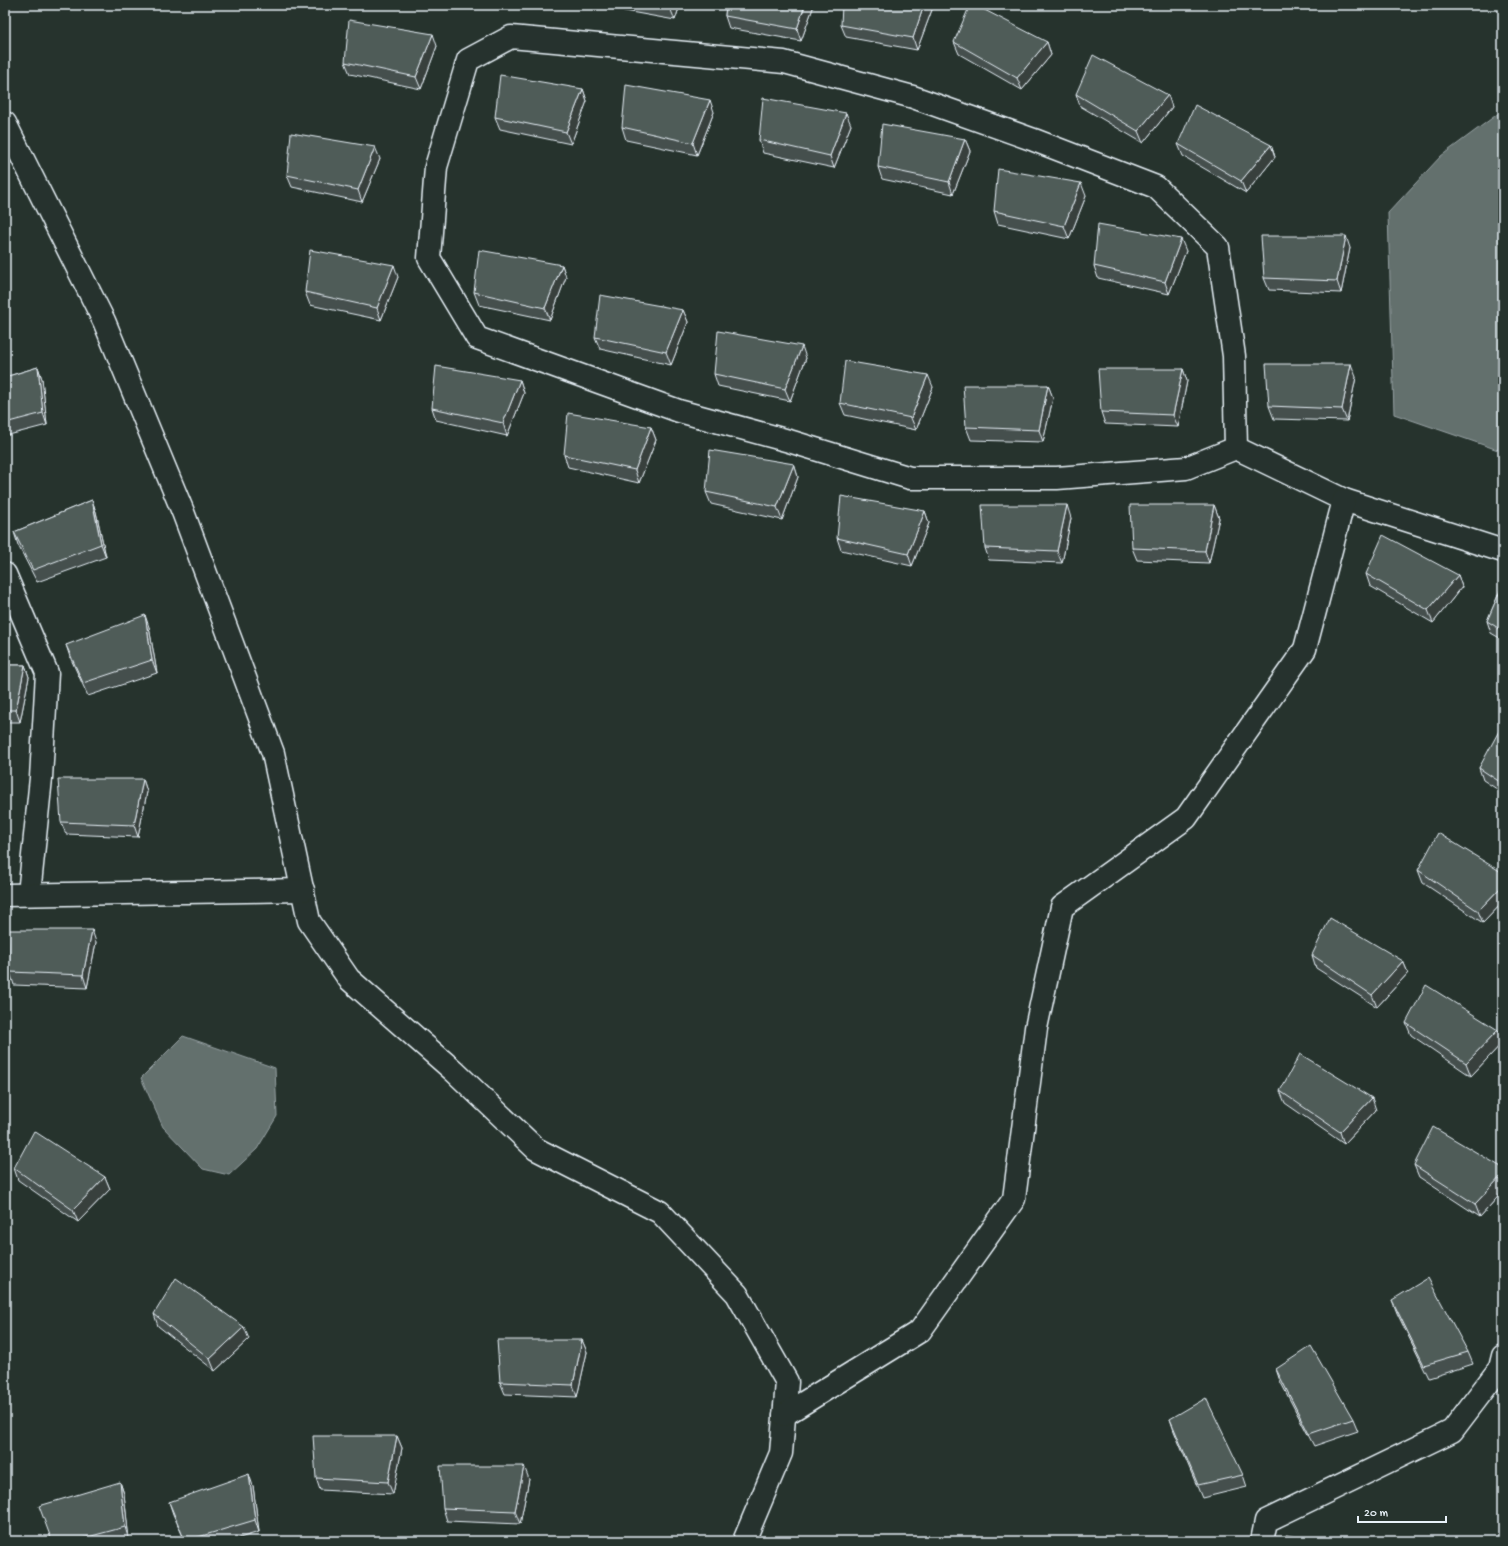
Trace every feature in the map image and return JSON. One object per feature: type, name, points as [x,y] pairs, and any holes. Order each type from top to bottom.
[{"type":"street","points":[[1236,448],[1234,356],[1218,247],[1156,187],[1034,140],[913,97],[784,62],[511,37],[468,60],[436,167],[429,258],[477,338],[679,411],[789,441],[910,478],[1057,478],[1186,468],[1236,448],[1344,500],[1503,551]]},
{"type":"street","points":[[5,123],[104,321],[183,512],[273,753],[310,921],[349,979],[454,1071],[536,1149],[660,1212],[737,1294],[787,1382],[781,1453],[744,1541]]},
{"type":"street","points":[[784,1415],[920,1331],[1014,1199],[1036,1028],[1062,907],[1186,818],[1305,649],[1344,500]]},
{"type":"street","points":[[5,574],[47,673],[41,778],[29,894]]},
{"type":"street","points":[[5,895],[303,890]]},
{"type":"street","points":[[1262,1541],[1266,1521],[1452,1431],[1500,1368],[1503,1356]]},
{"type":"shaded area","points":[[1503,110],[1503,440],[1498,450],[1394,414],[1388,213],[1441,156]]},
{"type":"shaded area","points":[[183,1036],[275,1068],[277,1116],[257,1149],[229,1175],[203,1169],[163,1127],[141,1078]]},
{"type":"building","points":[[656,5],[671,5],[670,8]]},
{"type":"building","points":[[726,5],[805,5],[797,29],[725,16]]},
{"type":"building","points":[[842,5],[924,5],[913,38],[841,25]]},
{"type":"building","points":[[970,5],[975,5],[1047,42],[1017,78],[954,42]]},
{"type":"building","points":[[349,20],[433,34],[416,77],[345,62]]},
{"type":"building","points":[[1093,55],[1168,95],[1138,131],[1076,94]]},
{"type":"building","points":[[500,75],[583,89],[566,132],[495,117]]},
{"type":"building","points":[[626,85],[710,100],[693,143],[622,127]]},
{"type":"building","points":[[763,98],[846,113],[830,156],[759,140]]},
{"type":"building","points":[[1195,105],[1271,145],[1241,181],[1178,144]]},
{"type":"building","points":[[882,124],[965,139],[949,182],[878,167]]},
{"type":"building","points":[[291,133],[375,147],[358,190],[287,175]]},
{"type":"building","points":[[998,169],[1081,183],[1064,226],[994,211]]},
{"type":"building","points":[[1098,224],[1181,239],[1165,282],[1094,266]]},
{"type":"building","points":[[1261,236],[1346,236],[1337,281],[1264,278]]},
{"type":"building","points":[[310,250],[394,265],[377,308],[305,292]]},
{"type":"building","points":[[479,250],[562,265],[545,308],[474,292]]},
{"type":"building","points":[[600,295],[683,310],[666,352],[595,337]]},
{"type":"building","points":[[718,331],[802,346],[785,389],[714,374]]},
{"type":"building","points":[[845,361],[928,375],[911,418],[840,403]]},
{"type":"building","points":[[1266,364],[1351,364],[1342,409],[1269,406]]},
{"type":"building","points":[[436,366],[520,380],[503,423],[432,408]]},
{"type":"building","points":[[38,367],[43,413],[5,423],[5,377]]},
{"type":"building","points":[[1098,369],[1183,369],[1173,415],[1101,412]]},
{"type":"building","points":[[963,385],[1048,385],[1039,430],[966,427]]},
{"type":"building","points":[[568,413],[651,427],[635,470],[564,455]]},
{"type":"building","points":[[710,450],[794,464],[777,507],[706,492]]},
{"type":"building","points":[[841,496],[925,511],[908,554],[837,538]]},
{"type":"building","points":[[92,500],[101,544],[33,570],[14,532]]},
{"type":"building","points":[[982,505],[1067,505],[1057,551],[985,548]]},
{"type":"building","points":[[1130,505],[1214,505],[1205,551],[1132,548]]},
{"type":"building","points":[[1383,535],[1458,575],[1428,610],[1366,574]]},
{"type":"building","points":[[1503,584],[1503,631],[1487,621]]},
{"type":"building","points":[[145,615],[152,660],[83,683],[66,645]]},
{"type":"building","points":[[5,665],[25,665],[16,710],[5,710]]},
{"type":"building","points":[[1499,731],[1503,733],[1503,784],[1479,768]]},
{"type":"building","points":[[58,779],[143,779],[134,825],[61,822]]},
{"type":"building","points":[[1438,833],[1503,873],[1503,885],[1478,911],[1418,870]]},
{"type":"building","points":[[1330,918],[1403,961],[1372,995],[1312,955]]},
{"type":"building","points":[[7,930],[92,930],[83,975],[10,972]]},
{"type":"building","points":[[1426,985],[1498,1030],[1466,1063],[1406,1023]]},
{"type":"building","points":[[1300,1054],[1372,1098],[1340,1132],[1280,1091]]},
{"type":"building","points":[[1433,1127],[1503,1168],[1503,1174],[1475,1204],[1414,1165]]},
{"type":"building","points":[[34,1131],[105,1177],[73,1210],[14,1168]]},
{"type":"building","points":[[176,1278],[244,1327],[210,1359],[154,1314]]},
{"type":"building","points":[[1428,1278],[1468,1352],[1424,1365],[1392,1300]]},
{"type":"building","points":[[497,1340],[582,1340],[573,1385],[500,1382]]},
{"type":"building","points":[[1311,1346],[1353,1419],[1309,1434],[1276,1369]]},
{"type":"building","points":[[1206,1398],[1243,1475],[1198,1485],[1170,1419]]},
{"type":"building","points":[[313,1436],[397,1436],[388,1482],[316,1478]]},
{"type":"building","points":[[440,1466],[524,1466],[515,1511],[443,1508]]},
{"type":"building","points":[[249,1474],[255,1520],[185,1541],[169,1502]]},
{"type":"building","points":[[120,1482],[125,1527],[73,1541],[52,1541],[39,1506]]},
{"type":"building","points":[[1286,1535],[1324,1541],[1285,1541]]}]
